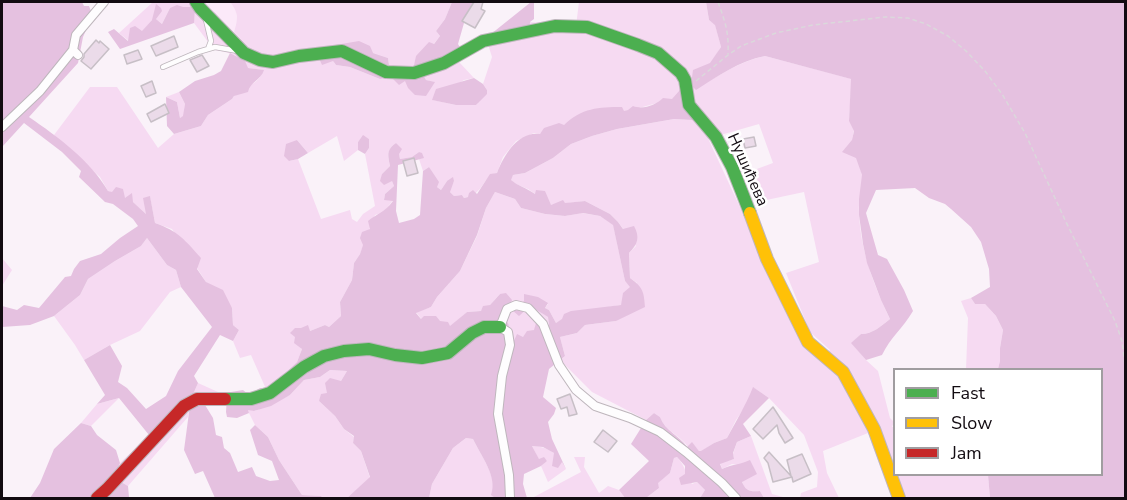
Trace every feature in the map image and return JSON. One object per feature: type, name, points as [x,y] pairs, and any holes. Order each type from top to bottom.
[{"type":"street","points":[[2,127],[76,53],[76,35],[104,2]]},
{"type":"street","name":"Нушићева","points":[[196,2],[244,52],[260,60],[273,62],[299,56],[342,51],[386,72],[414,73],[444,63],[483,41],[555,26],[587,27],[658,53],[681,73],[685,81],[689,105],[716,137],[732,167],[767,259],[808,342],[843,372],[874,429],[899,498]]},
{"type":"street","points":[[500,327],[507,309],[516,305],[528,308],[543,324],[559,366],[576,390],[595,406],[630,418],[660,432],[713,475],[736,498]]},
{"type":"street","points":[[96,498],[184,406],[197,399],[251,399],[270,393],[304,367],[324,356],[344,351],[369,349],[422,358],[448,353],[483,327],[500,327],[508,333],[510,345],[502,376],[498,414],[510,498]]},
{"type":"lane","name":"Нушићева","points":[[204,12],[210,30],[211,41],[208,49]]},
{"type":"lane","name":"Нушићева","points":[[163,67],[215,47],[244,52]]},
{"type":"path","points":[[718,2],[728,36],[728,55]]},
{"type":"path","points":[[686,89],[741,46],[776,33],[813,25],[885,17],[908,18],[926,24],[948,36],[985,71],[1002,94],[1025,133],[1115,321],[1122,341],[1125,373]]},
{"type":"shaded area","points":[[2,2],[82,2],[84,6],[89,6],[91,19],[83,37],[78,63],[29,117],[83,159],[108,191],[112,192],[116,187],[123,189],[125,198],[132,193],[133,202],[146,214],[143,198],[150,196],[155,223],[175,233],[201,258],[197,269],[206,282],[223,290],[232,308],[233,325],[239,330],[233,341],[220,335],[194,376],[198,383],[191,399],[149,435],[119,398],[97,404],[105,395],[84,360],[110,345],[122,366],[118,382],[127,388],[146,409],[166,396],[178,371],[212,327],[181,287],[176,270],[167,265],[147,238],[141,246],[88,279],[80,295],[54,316],[30,325],[2,327],[2,306],[17,310],[24,305],[39,308],[65,277],[71,276],[80,261],[101,254],[138,226],[133,219],[113,204],[105,202],[79,177],[81,171],[62,152],[24,123],[2,147]]},
{"type":"shaded area","points":[[153,2],[200,2],[251,53],[267,59],[317,51],[336,65],[350,67],[380,79],[391,77],[434,82],[426,80],[423,66],[459,62],[474,78],[464,80],[433,100],[456,105],[476,105],[487,90],[483,84],[492,57],[486,38],[530,22],[576,26],[579,2],[706,2],[709,20],[715,24],[721,47],[696,89],[738,65],[765,56],[852,79],[849,120],[854,130],[854,149],[862,175],[859,208],[862,240],[873,280],[890,319],[873,331],[861,334],[852,343],[878,371],[890,418],[893,421],[893,476],[988,476],[990,498],[892,498],[868,433],[823,451],[827,473],[839,498],[800,498],[801,493],[817,487],[818,472],[804,435],[769,398],[754,388],[727,438],[699,451],[692,443],[688,447],[654,413],[646,420],[592,392],[560,360],[565,356],[560,337],[577,333],[585,325],[616,321],[637,283],[630,278],[629,253],[636,246],[610,214],[585,201],[551,205],[510,180],[513,175],[525,173],[553,158],[571,144],[592,136],[674,119],[692,120],[706,134],[806,349],[810,349],[823,359],[830,350],[810,332],[786,273],[819,262],[804,192],[757,202],[746,173],[773,163],[759,124],[717,136],[672,99],[564,125],[540,134],[534,133],[516,141],[503,157],[497,173],[488,178],[476,193],[464,198],[462,195],[454,196],[449,191],[454,181],[447,181],[441,190],[437,187],[429,167],[423,171],[419,159],[423,158],[419,152],[412,157],[400,159],[396,143],[389,151],[390,166],[382,174],[392,181],[394,186],[385,194],[384,200],[393,200],[384,212],[375,215],[360,254],[354,263],[352,280],[340,302],[341,316],[329,327],[325,325],[295,337],[302,349],[297,362],[269,389],[266,389],[251,355],[240,358],[233,341],[239,330],[233,325],[232,308],[206,282],[172,229],[155,223],[150,197],[147,215],[133,202],[108,191],[100,177],[54,135],[90,87],[117,87],[158,148],[174,134],[201,126],[208,115],[258,80],[263,70],[247,68],[233,55],[214,50],[194,23],[194,7],[170,8],[162,24],[156,19],[152,20],[142,32],[129,41],[119,33]],"holes":[[[337,136],[344,161],[358,150],[358,142],[363,136],[369,139],[369,148],[365,154],[375,206],[363,214],[357,222],[352,219],[350,210],[321,219],[298,159],[289,161],[297,140],[308,153]]]},
{"type":"shaded area","points":[[200,2],[215,13],[251,50],[260,54],[271,56],[359,41],[370,46],[373,53],[388,58],[389,65],[393,68],[413,70],[416,56],[429,42],[434,44],[440,36],[436,31],[445,19],[452,2],[475,2],[466,16],[458,44],[461,49],[423,74],[426,80],[435,82],[426,96],[415,95],[405,81],[399,85],[391,77],[380,79],[350,67],[336,65],[333,61],[322,65],[316,51],[267,59],[251,53]]},
{"type":"shaded area","points":[[201,2],[230,2],[236,9],[237,20],[234,32],[215,13]]},
{"type":"shaded area","points":[[230,2],[452,2],[445,19],[436,31],[440,36],[413,70],[393,68],[389,65],[388,58],[373,53],[266,56],[251,50],[234,32],[237,16]]},
{"type":"shaded area","points":[[534,2],[534,19],[530,22],[529,35],[486,38]]},
{"type":"shaded area","points":[[706,2],[1125,2],[1125,498],[990,498],[988,476],[1103,476],[1103,368],[998,368],[1003,330],[996,316],[985,304],[975,304],[971,298],[990,287],[989,269],[981,242],[971,227],[945,204],[929,198],[915,188],[876,190],[866,213],[878,255],[887,259],[913,311],[882,355],[866,360],[851,343],[861,334],[873,331],[890,319],[867,263],[863,244],[859,215],[862,175],[856,158],[842,152],[852,140],[854,131],[849,121],[851,79],[765,56],[738,65],[696,90],[691,85],[693,70],[710,63],[721,47],[715,25],[709,20]]},
{"type":"shaded area","points":[[156,4],[162,11],[156,19],[162,24],[170,8],[177,5],[195,7],[194,23],[120,49],[108,32],[114,29],[128,41],[130,28],[135,26],[142,31],[152,20]]},
{"type":"shaded area","points":[[230,53],[245,61],[248,68],[264,70],[263,73],[248,92],[234,96],[208,115],[201,126],[174,134],[167,126],[166,97],[177,102],[180,118],[183,116],[185,104],[179,92],[195,81],[221,71]]},
{"type":"shaded area","points":[[474,78],[487,90],[487,94],[476,105],[456,105],[432,100],[436,89]]},
{"type":"shaded area","points":[[680,90],[684,101],[725,151],[692,120],[674,119],[592,136],[571,144],[553,158],[525,173],[513,175],[511,180],[535,194],[536,190],[545,191],[551,205],[563,200],[565,203],[585,201],[610,214],[623,229],[634,226],[637,237],[629,253],[630,278],[642,290],[645,307],[616,321],[585,325],[577,333],[560,337],[565,356],[549,369],[543,397],[556,408],[548,422],[552,439],[566,469],[562,462],[558,468],[552,466],[554,453],[543,447],[532,446],[539,459],[544,457],[547,461],[524,474],[523,484],[527,498],[495,498],[491,495],[493,488],[488,467],[473,439],[466,438],[453,448],[432,484],[429,498],[347,498],[370,477],[361,451],[353,443],[354,436],[344,429],[335,416],[319,401],[321,394],[327,393],[325,383],[330,378],[341,381],[347,371],[330,370],[320,377],[304,380],[290,395],[271,406],[254,411],[248,410],[249,413],[237,418],[227,417],[227,396],[231,392],[243,390],[249,395],[260,388],[269,389],[297,362],[302,349],[294,343],[295,337],[290,333],[295,328],[308,325],[310,331],[325,325],[329,327],[341,316],[340,302],[352,280],[354,263],[363,245],[360,238],[362,232],[370,229],[368,221],[393,201],[384,200],[385,194],[394,186],[392,181],[384,185],[380,181],[382,174],[390,166],[388,153],[396,143],[402,149],[399,154],[400,159],[412,157],[419,152],[424,158],[398,165],[396,211],[399,223],[420,215],[423,171],[429,167],[439,182],[437,187],[441,190],[453,177],[450,192],[454,196],[468,197],[473,190],[477,194],[490,174],[497,173],[508,152],[525,136],[540,134],[544,128],[559,123],[564,125],[577,115],[591,110],[622,107],[624,111],[633,106],[649,106],[663,98],[672,99]],"holes":[[[495,192],[515,199],[521,208],[545,214],[565,216],[583,213],[600,216],[613,225],[625,281],[630,287],[623,293],[621,305],[571,311],[564,314],[562,319],[556,323],[549,310],[545,308],[548,303],[538,297],[524,294],[524,301],[512,310],[519,316],[530,306],[548,317],[549,326],[536,323],[534,330],[527,331],[523,337],[517,334],[513,343],[505,340],[509,327],[505,319],[512,300],[506,293],[500,294],[490,305],[483,306],[481,311],[467,312],[450,326],[448,322],[440,321],[436,316],[424,316],[421,319],[416,313],[431,307],[460,271]]]},
{"type":"shaded area","points":[[179,92],[185,104],[184,116],[180,118],[177,102],[166,97]]},
{"type":"shaded area","points":[[363,135],[369,139],[369,148],[365,154],[358,150],[358,142]]},
{"type":"shaded area","points":[[297,140],[308,153],[289,161],[284,156],[286,144]]},
{"type":"shaded area","points":[[495,192],[515,199],[521,208],[545,214],[565,216],[582,213],[600,216],[613,224],[625,281],[631,287],[621,305],[587,311],[556,323],[549,310],[545,308],[548,304],[530,305],[548,317],[549,327],[534,330],[513,343],[504,341],[505,319],[500,294],[481,311],[467,312],[450,327],[440,322],[422,320],[416,312],[431,307],[460,271]]},
{"type":"shaded area","points":[[147,238],[167,265],[176,270],[181,287],[170,292],[140,331],[84,360],[54,316],[80,295],[88,279],[141,246]]},
{"type":"shaded area","points":[[2,258],[12,270],[2,286]]},
{"type":"shaded area","points":[[971,298],[975,304],[985,304],[996,316],[1003,330],[998,368],[966,368],[968,318],[961,301]]},
{"type":"shaded area","points":[[330,370],[347,371],[341,381],[319,401],[354,437],[353,443],[361,451],[370,478],[347,498],[302,495],[279,460],[268,437],[255,425],[247,409],[255,411],[290,395],[304,380],[320,377]]},
{"type":"shaded area","points":[[198,383],[227,396],[226,402],[190,405],[188,417],[128,486],[114,478],[120,463],[191,399]]},
{"type":"shaded area","points":[[753,387],[769,398],[743,424],[751,436],[737,442],[733,453],[734,459],[720,464],[722,469],[750,460],[757,474],[742,482],[749,490],[760,491],[764,498],[700,498],[705,490],[697,482],[681,485],[679,478],[685,474],[685,466],[677,457],[674,458],[670,473],[658,483],[659,488],[646,498],[625,498],[619,490],[649,461],[631,444],[646,420],[654,413],[687,447],[692,442],[701,451],[727,438]]},
{"type":"shaded area","points":[[119,398],[91,426],[81,423],[97,404]]},
{"type":"shaded area","points":[[198,403],[205,405],[213,418],[216,435],[222,437],[224,448],[230,453],[238,472],[252,467],[256,476],[270,481],[279,480],[272,461],[258,455],[250,430],[255,425],[268,437],[279,460],[302,495],[323,498],[215,498],[203,471],[195,474],[184,450],[190,405]]},
{"type":"shaded area","points":[[81,423],[91,426],[97,435],[116,450],[120,463],[114,478],[128,486],[129,497],[30,498],[40,483],[54,449]]},
{"type":"shaded area","points":[[751,436],[772,494],[783,498],[764,498],[760,491],[745,488],[740,465],[732,464],[722,469],[720,463],[734,459],[733,454],[737,442]]},
{"type":"shaded area","points":[[466,438],[473,439],[488,467],[493,481],[492,495],[495,498],[429,498],[432,484],[453,448]]},
{"type":"shaded area","points":[[532,446],[552,452],[566,469],[548,482],[541,466],[547,460],[539,460]]},
{"type":"shaded area","points":[[574,457],[585,457],[584,467],[599,493],[608,486],[619,490],[625,498],[532,498],[581,472]]},
{"type":"shaded area","points":[[677,457],[692,484],[697,482],[705,490],[700,498],[646,498],[659,488],[657,483],[670,473],[674,458]]},
{"type":"building","points":[[474,2],[483,2],[481,9],[485,11],[475,28],[462,21]]},
{"type":"building","points":[[174,36],[178,47],[156,56],[151,46]]},
{"type":"building","points":[[96,40],[109,49],[91,69],[81,61]]},
{"type":"building","points":[[138,50],[142,59],[127,64],[124,55]]},
{"type":"building","points":[[202,55],[209,66],[197,72],[190,60]]},
{"type":"building","points":[[152,81],[156,93],[146,97],[141,86]]},
{"type":"building","points":[[165,104],[169,113],[151,122],[147,114]]},
{"type":"building","points":[[754,137],[756,146],[745,148],[743,139]]},
{"type":"building","points":[[414,158],[418,173],[407,176],[403,161]]},
{"type":"building","points":[[570,394],[577,414],[569,416],[567,407],[561,409],[557,399]]},
{"type":"building","points":[[773,407],[793,438],[785,443],[777,425],[763,439],[753,429]]},
{"type":"building","points":[[603,430],[617,441],[608,452],[594,442]]},
{"type":"building","points":[[769,452],[791,476],[787,460],[802,454],[811,474],[793,482],[792,477],[773,482],[768,463],[764,458]]},
{"type":"traffic: fast","points":[[196,2],[244,53],[260,60],[273,62],[299,56],[342,51],[386,72],[414,73],[444,63],[483,41],[555,26],[587,27],[638,45],[658,53],[681,73],[685,80],[689,105],[716,137],[732,167],[750,213]]},
{"type":"traffic: fast","points":[[225,399],[251,399],[270,393],[304,367],[324,356],[344,351],[369,349],[422,358],[448,353],[472,333],[484,327],[500,327]]},
{"type":"traffic: slow","points":[[750,213],[767,259],[808,342],[843,372],[874,429],[899,498]]},
{"type":"traffic: jam","points":[[97,498],[184,406],[197,399],[225,399]]}]
